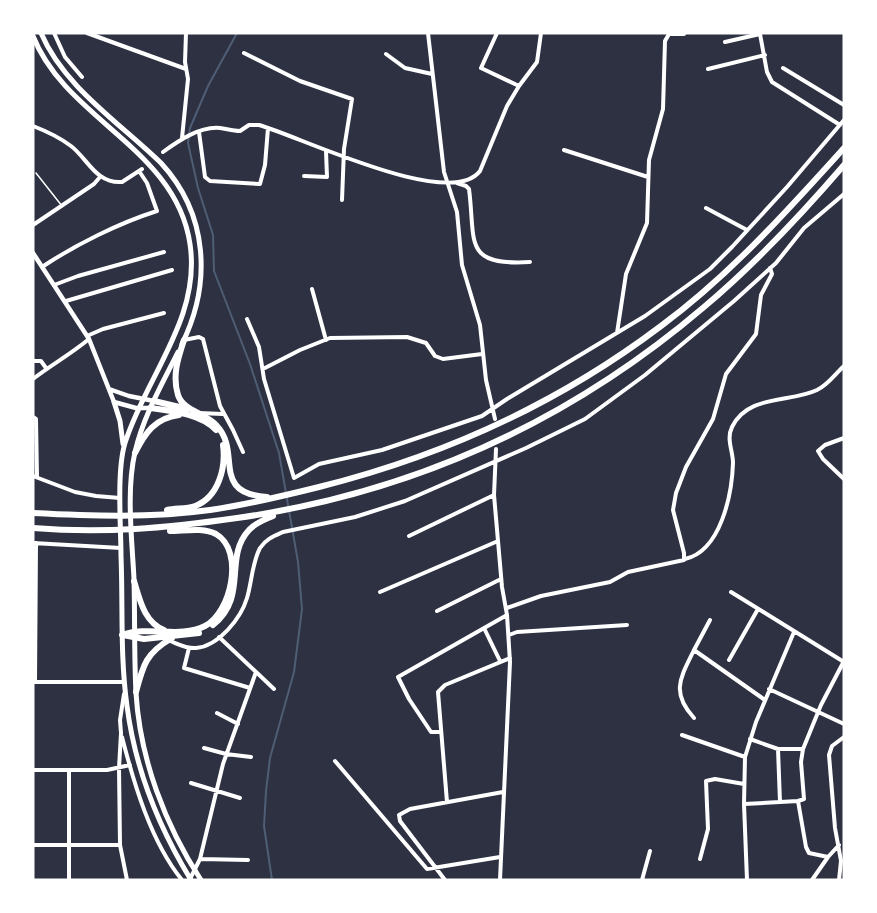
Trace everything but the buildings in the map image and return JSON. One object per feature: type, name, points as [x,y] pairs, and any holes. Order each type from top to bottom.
[{"type":"highway","points":[[33,513],[103,515],[207,510],[309,490],[379,471],[464,440],[535,406],[622,354],[662,326],[742,258],[844,148]]},
{"type":"highway","points":[[147,530],[280,512],[314,505],[401,481],[471,453],[527,427],[600,384],[716,298],[771,245],[844,165]]},
{"type":"highway","points":[[184,340],[176,368],[176,384],[180,400],[192,409]]},
{"type":"highway","points":[[154,401],[192,409],[215,423],[224,436],[228,450],[229,473],[238,486],[243,492],[253,496],[273,498]]},
{"type":"highway","points":[[150,408],[206,421],[220,437],[224,456],[221,477],[212,492],[199,504],[154,514]]},
{"type":"highway","points":[[135,453],[146,432],[155,423],[170,416],[186,415]]},
{"type":"highway","points":[[122,635],[135,639],[172,639],[206,630],[223,615],[234,591],[237,557],[247,532],[259,522],[280,512]]},
{"type":"highway","points":[[33,528],[211,532],[221,538],[230,556],[231,571],[230,588],[221,613],[206,626],[197,629],[168,632],[135,631],[122,635]]},
{"type":"highway","points":[[134,581],[149,619],[156,626],[168,632]]},
{"type":"highway","points":[[136,692],[148,657],[172,639]]},
{"type":"main road","points":[[41,33],[71,79],[162,163],[174,178],[186,200],[197,232],[202,267],[197,306],[184,340],[150,408],[135,453],[131,475],[136,692],[143,738],[154,785],[174,831],[201,880]]},
{"type":"main road","points":[[33,36],[42,56],[59,80],[156,170],[172,194],[186,223],[192,256],[191,289],[188,302],[173,340],[138,408],[124,447]]},
{"type":"main road","points":[[114,402],[124,447],[121,498],[122,635],[132,739],[149,798],[162,829],[190,880]]},
{"type":"street","points":[[54,33],[65,57],[82,78]]},
{"type":"street","points":[[87,33],[186,69]]},
{"type":"street","points":[[184,138],[188,89],[186,33]]},
{"type":"street","points":[[428,33],[442,163],[458,218],[462,265],[480,325],[486,380],[495,419]]},
{"type":"street","points":[[497,33],[481,68],[519,86]]},
{"type":"street","points":[[456,183],[480,171],[504,113],[519,86],[537,62],[541,33]]},
{"type":"street","points":[[617,333],[626,274],[647,223],[648,177],[652,142],[663,109],[665,39],[669,34],[684,34]]},
{"type":"street","points":[[725,42],[760,34],[769,77],[774,84],[840,125]]},
{"type":"street","points":[[244,53],[300,81],[351,98],[342,200]]},
{"type":"street","points":[[386,54],[405,68],[432,74]]},
{"type":"street","points":[[708,69],[765,55]]},
{"type":"street","points":[[783,68],[844,105]]},
{"type":"street","points":[[246,319],[258,347],[265,384],[294,478],[316,465],[412,441],[482,416],[654,310],[702,275],[718,262],[803,170],[844,120]]},
{"type":"street","points":[[162,152],[184,138],[197,133],[218,128],[238,132],[252,125],[268,128],[344,158],[409,176],[456,183],[469,189],[475,242],[480,253],[496,262],[530,262]]},
{"type":"street","points":[[33,126],[69,145],[99,177],[122,182],[141,170],[157,211],[138,217],[57,257],[42,267]]},
{"type":"street","points":[[197,133],[206,177],[210,181],[261,183],[268,128]]},
{"type":"street","points":[[564,150],[648,177]]},
{"type":"street","points":[[304,176],[327,177],[326,151]]},
{"type":"street","points":[[33,225],[94,184],[99,177]]},
{"type":"street","points":[[172,639],[189,648],[202,647],[219,637],[233,624],[248,597],[257,556],[269,538],[283,532],[362,516],[405,501],[554,435],[602,408],[708,323],[770,268],[788,250],[804,228],[844,194]]},
{"type":"street","points":[[706,208],[747,230]]},
{"type":"street","points":[[54,285],[164,252]]},
{"type":"street","points":[[33,253],[88,337],[114,402],[138,408],[150,408]]},
{"type":"street","points":[[685,559],[673,510],[676,493],[686,466],[713,419],[726,374],[756,334],[761,295],[772,274],[770,268]]},
{"type":"street","points":[[66,301],[172,270]]},
{"type":"street","points":[[312,289],[326,340]]},
{"type":"street","points":[[33,379],[46,368],[61,361],[88,337],[103,329],[164,313]]},
{"type":"street","points":[[184,340],[200,337],[203,339],[223,414],[243,452]]},
{"type":"street","points":[[262,370],[330,338],[407,337],[426,343],[435,356],[443,359],[482,354]]},
{"type":"street","points":[[33,361],[41,361],[46,368]]},
{"type":"street","points":[[507,608],[541,596],[610,582],[628,572],[677,563],[693,556],[708,543],[722,521],[733,465],[729,436],[735,422],[756,405],[820,389],[844,366]]},
{"type":"street","points":[[109,389],[117,393],[154,401]]},
{"type":"street","points":[[199,412],[223,414]]},
{"type":"street","points":[[33,417],[36,419],[35,477],[75,492],[121,498]]},
{"type":"street","points":[[844,438],[822,447],[819,453],[844,479]]},
{"type":"street","points":[[496,448],[494,495],[501,579],[507,608],[510,658],[500,880]]},
{"type":"street","points":[[409,536],[494,495]]},
{"type":"street","points":[[381,592],[498,541]]},
{"type":"street","points":[[121,548],[34,543],[34,682],[125,684],[120,720],[130,765],[150,822],[167,857],[182,880]]},
{"type":"street","points":[[437,611],[501,579]]},
{"type":"street","points":[[731,592],[844,662],[803,749],[801,762],[804,800],[744,804]]},
{"type":"street","points":[[729,660],[758,609]]},
{"type":"street","points":[[440,732],[431,732],[409,699],[398,677],[507,615]]},
{"type":"street","points":[[694,717],[684,704],[679,687],[680,679],[710,620]]},
{"type":"street","points":[[509,635],[517,632],[627,625]]},
{"type":"street","points":[[484,628],[500,661]]},
{"type":"street","points":[[747,880],[744,757],[794,632]]},
{"type":"street","points":[[219,637],[274,689]]},
{"type":"street","points":[[189,648],[184,668],[250,688]]},
{"type":"street","points":[[694,650],[765,700]]},
{"type":"street","points":[[447,802],[437,696],[441,688],[510,658]]},
{"type":"street","points":[[190,880],[200,859],[226,754],[256,672]]},
{"type":"street","points":[[770,689],[844,724]]},
{"type":"street","points":[[217,713],[238,724]]},
{"type":"street","points":[[122,733],[119,768],[120,846],[127,880]]},
{"type":"street","points":[[682,735],[744,757]]},
{"type":"street","points":[[839,880],[841,867],[835,828],[830,751],[834,744],[844,736]]},
{"type":"street","points":[[750,739],[778,749],[803,749]]},
{"type":"street","points":[[204,748],[251,757]]},
{"type":"street","points":[[778,749],[780,802]]},
{"type":"street","points":[[335,761],[427,869],[500,857]]},
{"type":"street","points":[[33,770],[119,768],[130,765]]},
{"type":"street","points":[[69,770],[69,880]]},
{"type":"street","points":[[700,859],[708,829],[706,782],[715,779],[744,784]]},
{"type":"street","points":[[191,783],[240,798]]},
{"type":"street","points":[[446,880],[400,821],[399,815],[407,810],[503,792]]},
{"type":"street","points":[[798,801],[807,851],[828,857]]},
{"type":"street","points":[[33,844],[120,846]]},
{"type":"street","points":[[812,880],[838,845]]},
{"type":"street","points":[[642,880],[650,852]]},
{"type":"street","points":[[200,859],[248,860]]},
{"type":"lane","points":[[36,173],[62,207]]},
{"type":"waterway","points":[[237,33],[208,86],[190,128],[188,143],[198,188],[213,235],[214,271],[250,364],[279,453],[298,562],[302,609],[294,672],[270,758],[266,791],[264,826],[272,880]]}]
